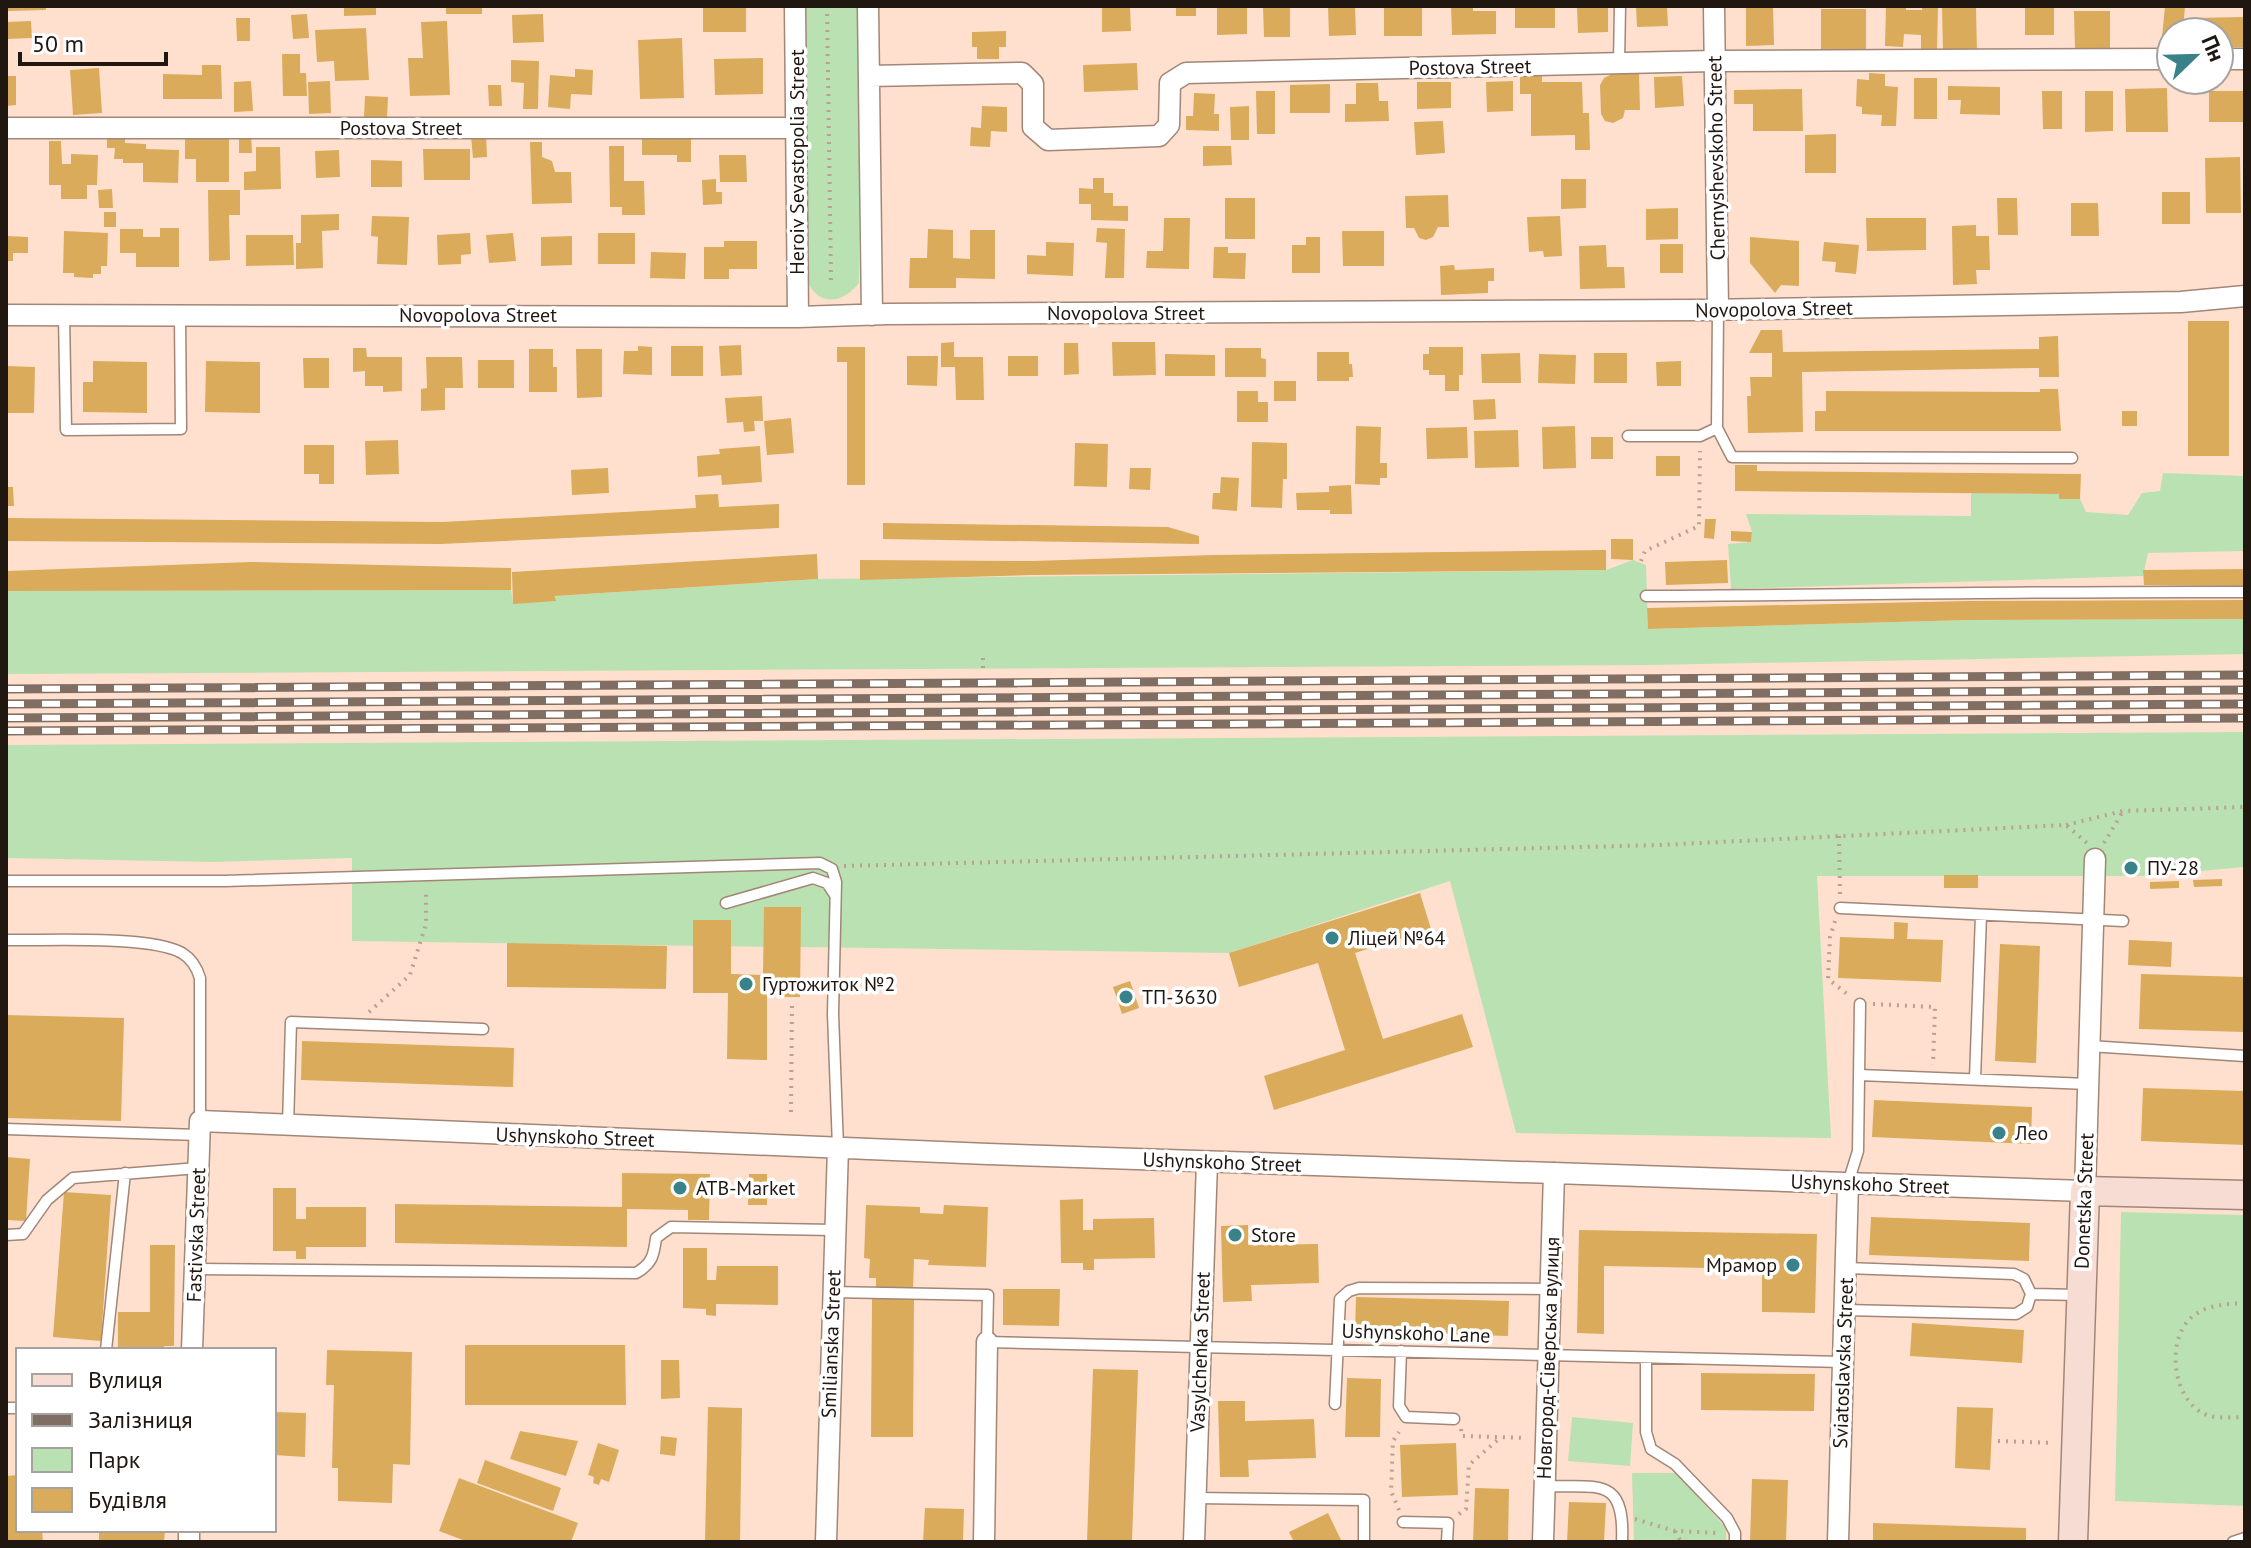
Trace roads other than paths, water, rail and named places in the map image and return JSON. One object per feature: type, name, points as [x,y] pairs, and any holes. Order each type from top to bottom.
[{"type":"street","name":"Heroiv Sevastopolia Street","points":[[795,6],[798,317]]},
{"type":"street","points":[[868,6],[872,315]]},
{"type":"street","name":"Chernyshevskoho Street","points":[[1714,6],[1718,310]]},
{"type":"street","name":"Postova Street","points":[[869,76],[1022,73],[1033,84],[1033,127],[1048,140],[1159,136],[1169,125],[1170,83],[1186,73],[1714,61],[2155,59]]},
{"type":"street","name":"Postova Street","points":[[6,128],[796,128]]},
{"type":"street","name":"Novopolova Street","points":[[6,315],[798,317],[1718,310],[2181,302],[2245,296]]},
{"type":"street","name":"Donetska Street","points":[[2073,1542],[2095,859]]},
{"type":"street","name":"Ushynskoho Street","points":[[200,1128],[288,1125],[1207,1162],[2245,1195]]},
{"type":"street","name":"Fastivska Street","points":[[192,1348],[200,1128]]},
{"type":"street","name":"Smilianska Street","points":[[826,1542],[838,1147]]},
{"type":"street","name":"Vasylchenka Street","points":[[1194,1542],[1207,1162]]},
{"type":"street","name":"Новгород-Сіверська вулиця","points":[[1543,1542],[1554,1173]]},
{"type":"street","name":"Sviatoslavska Street","points":[[1838,1542],[1848,1183]]},
{"type":"street","points":[[984,1542],[987,1342]]},
{"type":"lane","points":[[1619,63],[1620,6]]},
{"type":"lane","points":[[1718,310],[1717,428],[1732,457],[2072,458]]},
{"type":"lane","points":[[64,315],[66,430],[181,429],[180,314]]},
{"type":"lane","points":[[1628,436],[1700,436],[1717,428]]},
{"type":"lane","points":[[1646,596],[2245,592]]},
{"type":"lane","points":[[6,881],[225,881],[820,863],[832,869],[836,882],[833,1014],[838,1147]]},
{"type":"lane","points":[[726,903],[813,878],[827,883],[836,897]]},
{"type":"lane","points":[[1840,908],[2123,921]]},
{"type":"lane","points":[[1975,1079],[1981,915]]},
{"type":"lane","points":[[6,940],[145,943],[181,952],[191,960],[200,978],[200,1128],[6,1129]]},
{"type":"lane","points":[[1848,1183],[1858,1151],[1860,1004]]},
{"type":"lane","points":[[288,1125],[291,1022],[483,1029]]},
{"type":"lane","points":[[2089,1046],[2245,1056]]},
{"type":"lane","points":[[1859,1075],[2088,1084]]},
{"type":"lane","points":[[6,1235],[23,1234],[47,1200],[73,1178],[198,1168]]},
{"type":"lane","points":[[106,1348],[125,1173]]},
{"type":"lane","points":[[194,1269],[636,1273],[649,1266],[654,1256],[656,1238],[671,1227],[834,1230]]},
{"type":"lane","points":[[1845,1310],[2016,1314],[2027,1307],[2031,1294],[2024,1279],[2014,1274],[1846,1268]]},
{"type":"lane","points":[[1335,1404],[1340,1299],[1349,1291],[1359,1288],[1550,1289]]},
{"type":"lane","points":[[832,1292],[988,1295],[987,1342]]},
{"type":"lane","points":[[2031,1294],[2081,1295]]},
{"type":"lane","name":"Ushynskoho Lane","points":[[987,1342],[1843,1362]]},
{"type":"lane","points":[[1401,1351],[1399,1406],[1406,1417],[1454,1419]]},
{"type":"lane","points":[[1646,1358],[1646,1432],[1651,1449],[1675,1464],[1727,1518],[1735,1538]]},
{"type":"lane","points":[[1544,1486],[1605,1489],[1617,1497],[1623,1516],[1622,1542]]},
{"type":"lane","points":[[1195,1498],[1364,1500],[1364,1542]]},
{"type":"lane","points":[[1403,1522],[1448,1523],[1447,1542]]},
{"type":"lane","points":[[2233,1542],[2245,1538]]},
{"type":"railway","points":[[6,689],[2245,675]]},
{"type":"railway","points":[[6,704],[2245,690]]},
{"type":"railway","points":[[6,718],[2245,704]]},
{"type":"railway","points":[[6,731],[2245,718]]},
{"type":"place","name":"ПУ-28","points":[[2131,868]]},
{"type":"place","name":"Ліцей №64","points":[[1332,938]]},
{"type":"place","name":"Гуртожиток №2","points":[[746,984]]},
{"type":"place","name":"ТП-3630","points":[[1126,997]]},
{"type":"place","name":"Лео","points":[[1999,1133]]},
{"type":"place","name":"ATB-Market","points":[[680,1188]]},
{"type":"place","name":"Store","points":[[1235,1235]]},
{"type":"place","name":"Мрамор","points":[[1793,1265]]}]
